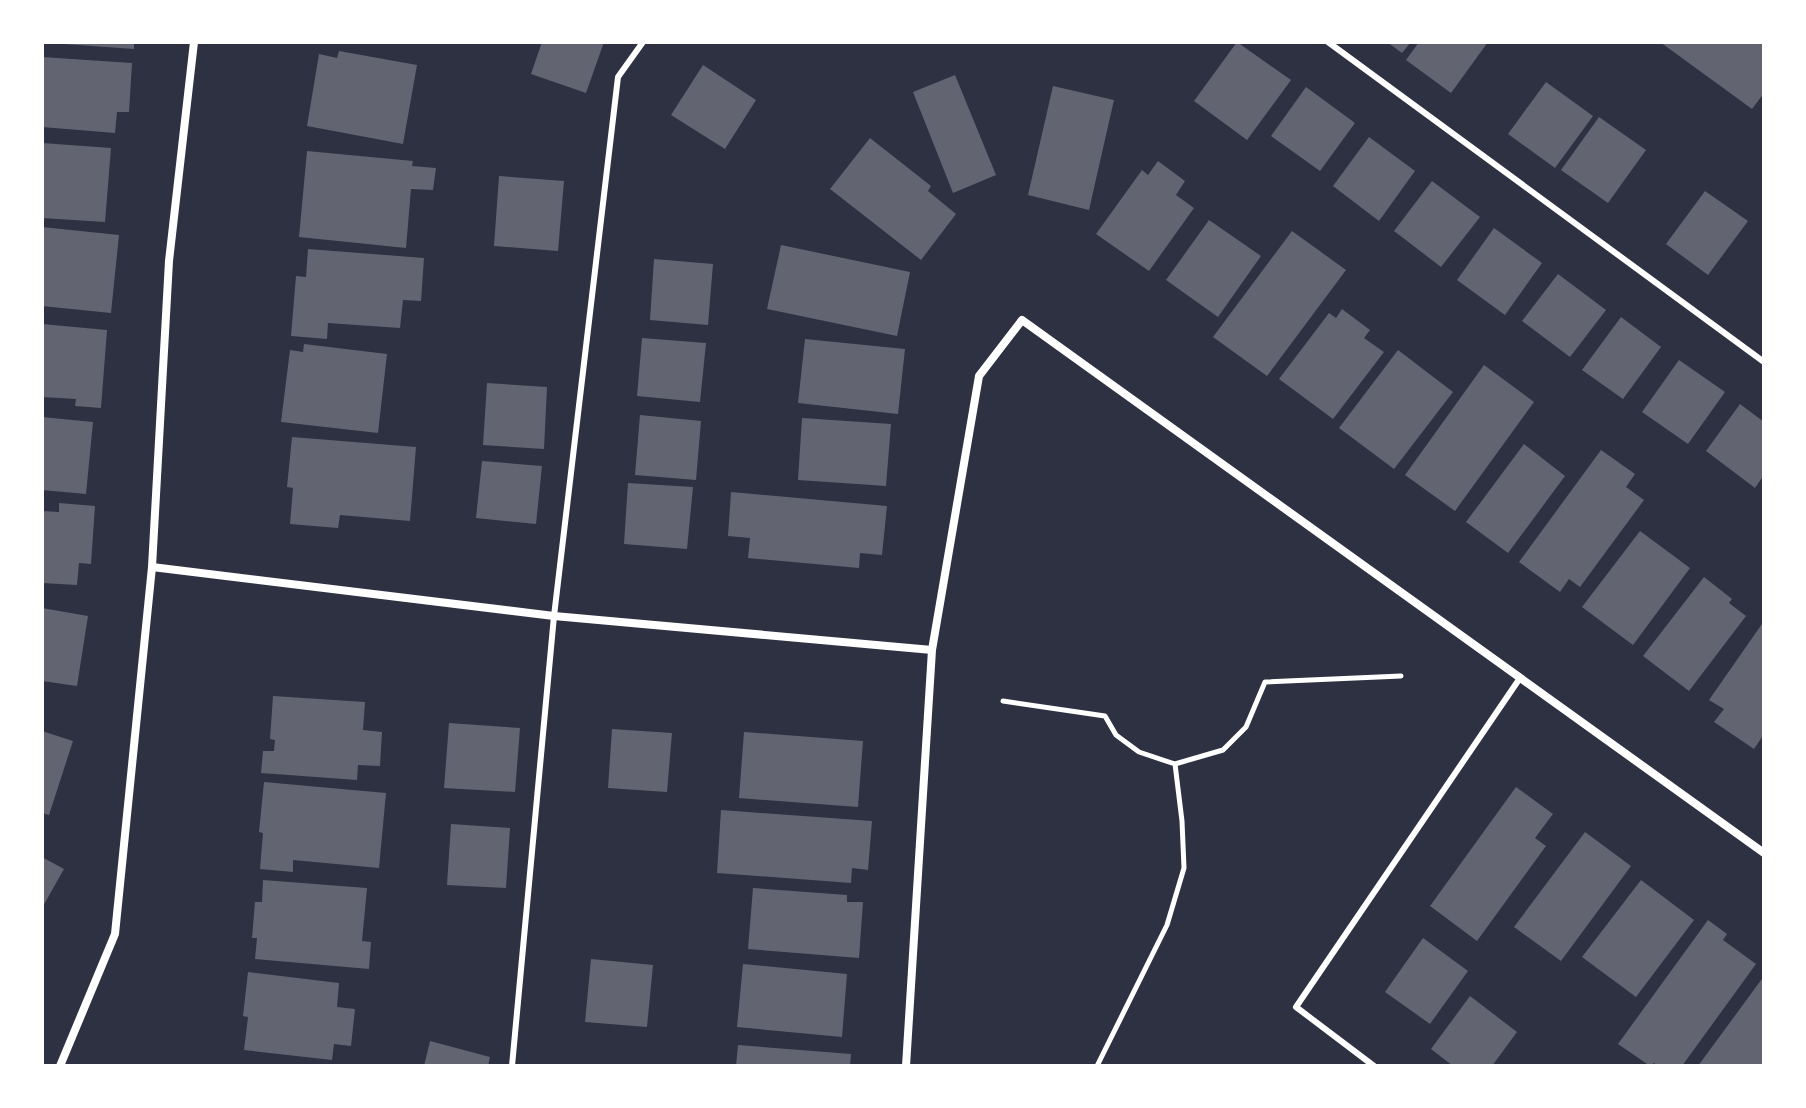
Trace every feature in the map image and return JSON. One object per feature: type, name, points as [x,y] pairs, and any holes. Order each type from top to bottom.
[{"type":"street","points":[[60,1066],[115,934],[152,567],[169,261],[194,42]]},
{"type":"street","points":[[906,1066],[932,650],[979,376],[1022,320],[1764,853]]},
{"type":"street","points":[[152,567],[554,616],[932,650]]},
{"type":"lane","points":[[512,1066],[554,616],[618,77],[643,42]]},
{"type":"lane","points":[[1328,42],[1764,362]]},
{"type":"lane","points":[[1374,1066],[1296,1007],[1520,678]]},
{"type":"path","points":[[1003,701],[1105,716],[1116,735],[1139,752],[1175,764],[1223,750],[1246,727],[1265,682],[1401,676]]},
{"type":"path","points":[[1097,1066],[1167,925],[1184,868],[1175,764]]},
{"type":"building","points":[[134,42],[134,49],[64,44]]},
{"type":"building","points":[[542,42],[604,42],[586,93],[531,74]]},
{"type":"building","points":[[1237,42],[1291,80],[1247,140],[1194,101]]},
{"type":"building","points":[[1387,42],[1411,42],[1402,53]]},
{"type":"building","points":[[1419,42],[1488,42],[1451,93],[1406,60]]},
{"type":"building","points":[[1660,42],[1764,42],[1764,93],[1752,109]]},
{"type":"building","points":[[339,51],[417,65],[403,144],[307,126],[319,54],[337,58]]},
{"type":"building","points":[[42,57],[132,63],[129,112],[117,112],[115,133],[42,127]]},
{"type":"building","points":[[703,65],[756,100],[725,149],[671,115]]},
{"type":"building","points":[[955,75],[996,175],[953,193],[913,92]]},
{"type":"building","points":[[1546,82],[1593,116],[1555,168],[1508,134]]},
{"type":"building","points":[[1053,86],[1114,100],[1089,210],[1028,195]]},
{"type":"building","points":[[1306,87],[1355,123],[1320,171],[1271,136]]},
{"type":"building","points":[[1599,117],[1646,150],[1608,203],[1561,170]]},
{"type":"building","points":[[1369,137],[1415,171],[1379,221],[1333,186]]},
{"type":"building","points":[[870,138],[931,186],[928,191],[956,214],[921,260],[830,189]]},
{"type":"building","points":[[42,143],[111,148],[105,222],[42,218]]},
{"type":"building","points":[[307,151],[413,161],[412,166],[436,168],[433,190],[411,189],[406,248],[299,237]]},
{"type":"building","points":[[1158,161],[1185,181],[1176,195],[1194,208],[1149,271],[1096,234],[1142,170],[1148,175]]},
{"type":"building","points":[[499,176],[564,181],[558,251],[494,246]]},
{"type":"building","points":[[1432,181],[1480,217],[1441,267],[1394,231]]},
{"type":"building","points":[[1705,191],[1748,221],[1708,275],[1666,244]]},
{"type":"building","points":[[1209,220],[1261,256],[1218,317],[1166,280]]},
{"type":"building","points":[[42,227],[119,235],[111,313],[42,306]]},
{"type":"building","points":[[1494,228],[1542,263],[1505,315],[1457,280]]},
{"type":"building","points":[[1292,231],[1346,270],[1267,376],[1213,337]]},
{"type":"building","points":[[781,245],[910,272],[897,336],[767,309]]},
{"type":"building","points":[[308,249],[424,258],[421,301],[403,300],[400,328],[328,323],[327,339],[291,336],[296,276],[306,277]]},
{"type":"building","points":[[654,259],[713,264],[708,325],[650,320]]},
{"type":"building","points":[[1558,274],[1606,310],[1570,357],[1522,321]]},
{"type":"building","points":[[1342,309],[1370,330],[1364,338],[1384,352],[1333,419],[1279,379],[1329,313],[1336,318]]},
{"type":"building","points":[[1621,317],[1661,347],[1623,399],[1582,370]]},
{"type":"building","points":[[42,324],[107,330],[101,408],[75,406],[76,399],[42,397]]},
{"type":"building","points":[[642,338],[706,343],[700,402],[637,396]]},
{"type":"building","points":[[805,339],[905,349],[898,414],[798,403]]},
{"type":"building","points":[[304,344],[387,354],[378,433],[281,422],[290,350],[303,352]]},
{"type":"building","points":[[1398,350],[1453,392],[1394,469],[1339,428]]},
{"type":"building","points":[[1679,360],[1725,392],[1688,444],[1642,412]]},
{"type":"building","points":[[1484,365],[1534,402],[1455,511],[1405,475]]},
{"type":"building","points":[[487,383],[547,387],[544,449],[483,445]]},
{"type":"building","points":[[1740,404],[1764,422],[1764,475],[1755,488],[1706,451]]},
{"type":"building","points":[[640,415],[701,421],[696,480],[635,475]]},
{"type":"building","points":[[42,417],[93,422],[86,494],[42,490]]},
{"type":"building","points":[[802,418],[891,424],[886,486],[798,480]]},
{"type":"building","points":[[292,437],[416,447],[410,521],[340,515],[338,528],[290,524],[293,488],[287,487]]},
{"type":"building","points":[[1524,444],[1565,476],[1508,553],[1466,522]]},
{"type":"building","points":[[1601,450],[1635,474],[1626,487],[1644,500],[1580,587],[1569,579],[1560,592],[1519,562]]},
{"type":"building","points":[[482,461],[542,466],[536,524],[476,518]]},
{"type":"building","points":[[628,483],[693,487],[687,549],[624,544]]},
{"type":"building","points":[[731,492],[887,506],[882,555],[860,553],[859,568],[748,558],[750,538],[728,536]]},
{"type":"building","points":[[59,503],[95,506],[91,564],[79,563],[77,585],[42,583],[42,511],[59,512]]},
{"type":"building","points":[[1640,531],[1690,568],[1633,645],[1582,607]]},
{"type":"building","points":[[1704,577],[1732,599],[1729,603],[1746,616],[1689,691],[1643,656]]},
{"type":"building","points":[[42,608],[88,616],[77,686],[42,681]]},
{"type":"building","points":[[1764,621],[1764,734],[1754,749],[1714,722],[1724,709],[1709,700]]},
{"type":"building","points":[[273,696],[365,702],[363,730],[382,732],[380,766],[358,765],[357,780],[261,773],[263,751],[274,751],[275,740],[270,739]]},
{"type":"building","points":[[449,723],[520,728],[515,792],[444,788]]},
{"type":"building","points":[[612,729],[672,733],[667,792],[608,788]]},
{"type":"building","points":[[42,731],[73,741],[49,815],[42,813]]},
{"type":"building","points":[[744,732],[863,741],[858,807],[739,798]]},
{"type":"building","points":[[264,782],[386,793],[379,868],[293,860],[293,872],[260,869],[263,833],[259,832]]},
{"type":"building","points":[[1516,787],[1553,814],[1535,838],[1546,846],[1477,941],[1430,906]]},
{"type":"building","points":[[721,810],[872,821],[868,870],[852,868],[851,883],[717,873]]},
{"type":"building","points":[[451,824],[510,828],[506,888],[447,885]]},
{"type":"building","points":[[1585,832],[1631,866],[1561,961],[1514,927]]},
{"type":"building","points":[[42,857],[64,869],[42,908]]},
{"type":"building","points":[[263,880],[367,888],[362,941],[371,942],[369,969],[255,959],[257,938],[252,938],[255,902],[262,902]]},
{"type":"building","points":[[1641,880],[1694,920],[1636,997],[1582,957]]},
{"type":"building","points":[[753,888],[847,895],[847,902],[863,902],[859,958],[748,949]]},
{"type":"building","points":[[1708,920],[1727,934],[1723,940],[1756,964],[1682,1066],[1658,1066],[1654,1063],[1650,1066],[1618,1044]]},
{"type":"building","points":[[1423,938],[1468,971],[1430,1024],[1385,992]]},
{"type":"building","points":[[591,959],[653,965],[647,1027],[585,1022]]},
{"type":"building","points":[[743,964],[847,974],[842,1037],[737,1027]]},
{"type":"building","points":[[248,972],[339,983],[337,1007],[355,1009],[351,1046],[334,1044],[332,1060],[244,1050],[248,1017],[243,1016]]},
{"type":"building","points":[[1764,976],[1764,1066],[1698,1066]]},
{"type":"building","points":[[1470,996],[1517,1032],[1492,1066],[1453,1066],[1431,1049]]},
{"type":"building","points":[[430,1041],[490,1057],[488,1066],[424,1066]]},
{"type":"building","points":[[738,1045],[851,1054],[850,1066],[736,1066]]}]
